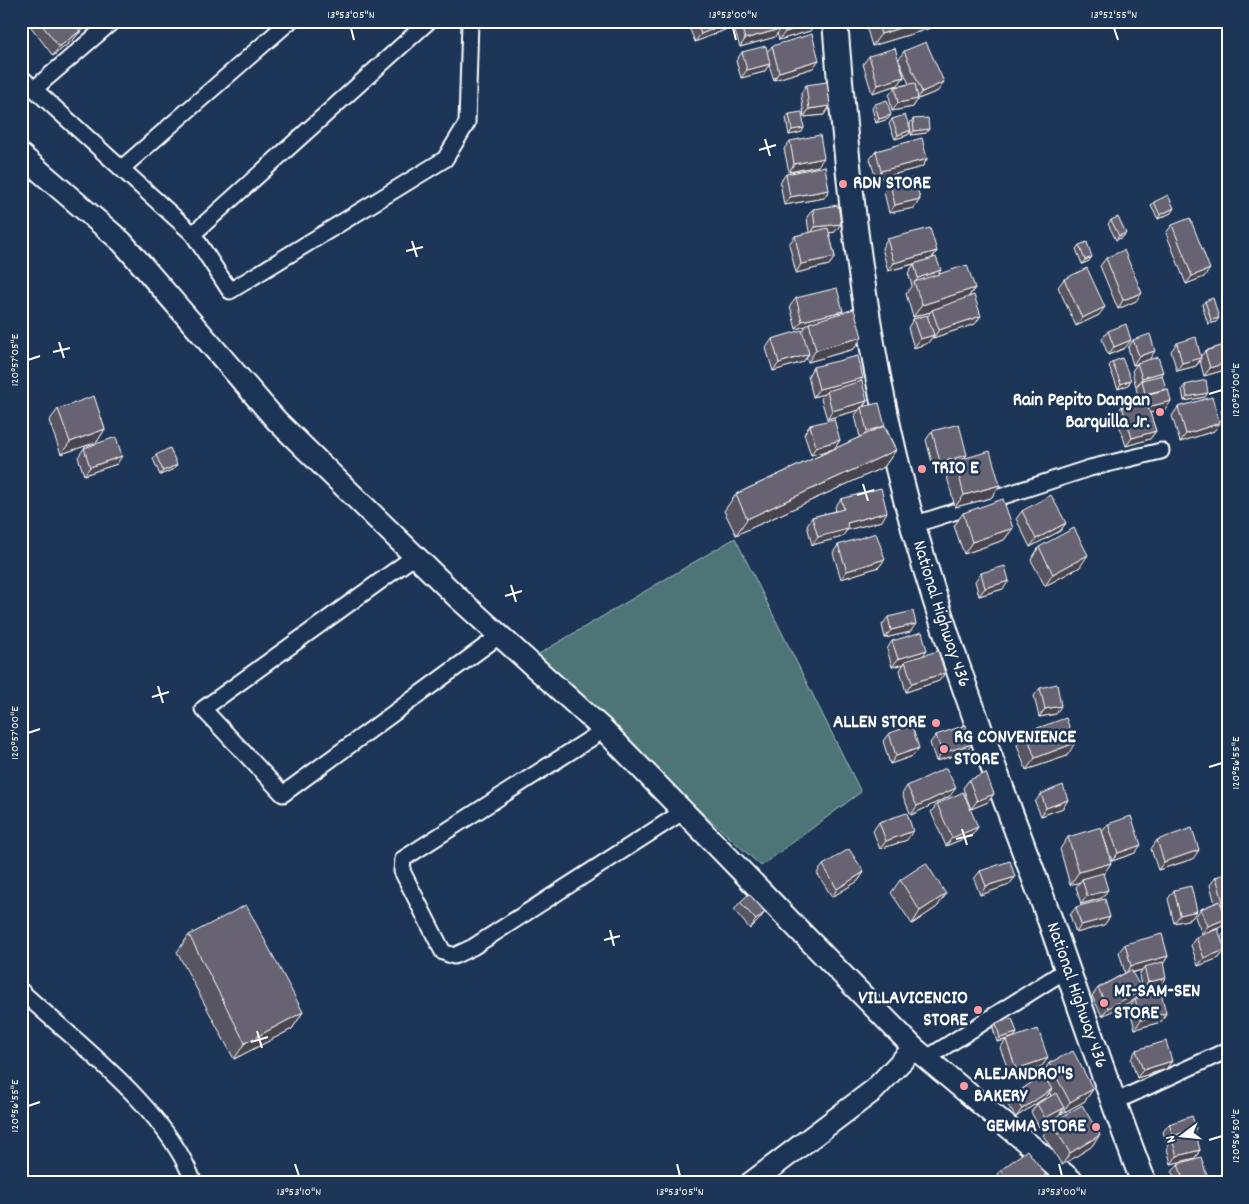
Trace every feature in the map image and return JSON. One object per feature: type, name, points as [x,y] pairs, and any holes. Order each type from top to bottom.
[{"type":"main road","name":"National Highway 436","points":[[834,21],[850,193],[861,283],[889,429],[913,525],[951,652],[1112,1103],[1144,1183]]},
{"type":"street","points":[[34,89],[113,21]]},
{"type":"street","points":[[122,168],[290,21]]},
{"type":"street","points":[[193,234],[429,21]]},
{"type":"street","points":[[21,77],[193,234],[230,290],[445,159],[467,123],[470,21]]},
{"type":"street","points":[[21,155],[122,242],[276,420],[499,636],[604,730],[921,1053],[1075,1183]]},
{"type":"street","points":[[913,525],[1090,468],[1161,451]]},
{"type":"street","points":[[415,556],[203,709],[283,794],[499,636]]},
{"type":"street","points":[[604,730],[402,859],[402,871],[443,952],[454,956],[474,948],[684,811]]},
{"type":"street","points":[[751,1183],[921,1053],[1066,970]]},
{"type":"street","points":[[21,990],[126,1087],[170,1136],[194,1183]]},
{"type":"street","points":[[1112,1103],[1228,1050]]},
{"type":"green space","points":[[735,538],[861,792],[761,866],[532,658]]},
{"type":"building","points":[[39,21],[73,21],[80,31],[59,47]]},
{"type":"building","points":[[81,21],[90,21],[84,26]]},
{"type":"building","points":[[696,21],[731,21],[701,34]]},
{"type":"building","points":[[750,21],[778,21],[780,29],[745,39],[741,24]]},
{"type":"building","points":[[782,21],[815,21],[815,23],[785,32]]},
{"type":"building","points":[[877,21],[921,21],[881,34]]},
{"type":"building","points":[[812,34],[819,60],[779,72],[772,46]]},
{"type":"building","points":[[926,42],[944,82],[922,92],[904,51]]},
{"type":"building","points":[[766,46],[770,64],[747,70],[742,52]]},
{"type":"building","points":[[895,48],[904,77],[878,85],[869,56]]},
{"type":"building","points":[[827,82],[830,106],[809,109],[806,85]]},
{"type":"building","points":[[915,83],[918,99],[898,103],[895,87]]},
{"type":"building","points":[[887,100],[891,115],[879,119],[875,104]]},
{"type":"building","points":[[802,112],[804,128],[792,130],[789,114]]},
{"type":"building","points":[[905,115],[911,130],[898,135],[892,119]]},
{"type":"building","points":[[928,118],[929,129],[914,131],[913,119]]},
{"type":"building","points":[[820,135],[824,158],[794,164],[790,141]]},
{"type":"building","points":[[922,138],[927,159],[881,171],[876,151]]},
{"type":"building","points":[[825,166],[829,190],[790,197],[786,174]]},
{"type":"building","points":[[915,178],[920,199],[895,205],[890,184]]},
{"type":"building","points":[[1168,195],[1174,208],[1160,215],[1154,202]]},
{"type":"building","points":[[838,205],[841,224],[815,227],[813,209]]},
{"type":"building","points":[[1118,217],[1126,233],[1119,236],[1111,220]]},
{"type":"building","points":[[1190,218],[1210,269],[1192,276],[1172,225]]},
{"type":"building","points":[[828,228],[835,257],[801,264],[795,236]]},
{"type":"building","points":[[930,228],[937,251],[894,263],[887,239]]},
{"type":"building","points":[[1087,242],[1092,257],[1085,260],[1079,245]]},
{"type":"building","points":[[1124,250],[1142,293],[1123,300],[1106,258]]},
{"type":"building","points":[[936,257],[941,270],[918,278],[914,264]]},
{"type":"building","points":[[967,265],[975,288],[922,305],[914,282]]},
{"type":"building","points":[[1087,268],[1105,307],[1082,318],[1064,279]]},
{"type":"building","points":[[837,288],[843,311],[802,321],[796,298]]},
{"type":"building","points":[[974,295],[981,316],[939,330],[932,310]]},
{"type":"building","points":[[1213,298],[1219,318],[1211,320],[1205,301]]},
{"type":"building","points":[[854,309],[862,337],[816,350],[809,323]]},
{"type":"building","points":[[927,315],[934,335],[920,339],[913,319]]},
{"type":"building","points":[[1126,324],[1131,340],[1114,347],[1108,331]]},
{"type":"building","points":[[802,330],[809,354],[779,363],[772,339]]},
{"type":"building","points":[[1150,334],[1155,351],[1139,356],[1133,340]]},
{"type":"building","points":[[1196,337],[1201,358],[1182,363],[1177,343]]},
{"type":"building","points":[[1228,344],[1228,362],[1210,368],[1205,351]]},
{"type":"building","points":[[858,356],[863,378],[819,389],[813,367]]},
{"type":"building","points":[[1158,357],[1163,372],[1142,378],[1137,363]]},
{"type":"building","points":[[1122,358],[1131,380],[1121,384],[1112,362]]},
{"type":"building","points":[[1162,375],[1166,389],[1145,394],[1142,380]]},
{"type":"building","points":[[1206,380],[1208,393],[1187,397],[1185,385]]},
{"type":"building","points":[[862,381],[867,401],[832,411],[827,391]]},
{"type":"building","points":[[1168,389],[1171,401],[1148,407],[1156,431],[1132,438],[1122,406],[1146,399],[1145,395]]},
{"type":"building","points":[[94,396],[105,429],[70,442],[58,409]]},
{"type":"building","points":[[1212,397],[1220,423],[1186,434],[1178,407]]},
{"type":"building","points":[[879,403],[885,426],[867,431],[861,407]]},
{"type":"building","points":[[834,419],[840,440],[816,447],[810,425]]},
{"type":"building","points":[[959,424],[967,455],[940,462],[932,431]]},
{"type":"building","points":[[884,426],[896,450],[747,519],[736,494]]},
{"type":"building","points":[[116,437],[122,456],[90,467],[84,448]]},
{"type":"building","points":[[170,448],[177,465],[163,471],[156,455]]},
{"type":"building","points":[[990,451],[1000,485],[964,495],[955,461]]},
{"type":"building","points":[[881,488],[887,512],[847,523],[848,529],[818,537],[812,517],[844,509],[841,499]]},
{"type":"building","points":[[1051,495],[1066,523],[1036,539],[1022,511]]},
{"type":"building","points":[[1003,499],[1013,528],[972,542],[963,513]]},
{"type":"building","points":[[1074,528],[1088,555],[1053,574],[1039,547]]},
{"type":"building","points":[[876,533],[885,559],[847,571],[838,545]]},
{"type":"building","points":[[1005,566],[1009,581],[985,588],[981,573]]},
{"type":"building","points":[[913,611],[916,624],[891,630],[888,617]]},
{"type":"building","points":[[922,632],[927,650],[898,659],[892,641]]},
{"type":"building","points":[[938,651],[945,673],[912,683],[905,661]]},
{"type":"building","points":[[1057,684],[1061,706],[1045,709],[1040,688]]},
{"type":"building","points":[[1066,718],[1075,743],[1035,758],[1026,732]]},
{"type":"building","points":[[966,725],[972,744],[942,753],[936,735]]},
{"type":"building","points":[[912,726],[919,748],[896,756],[889,733]]},
{"type":"building","points":[[946,768],[956,788],[917,806],[907,786]]},
{"type":"building","points":[[986,773],[994,794],[977,801],[969,780]]},
{"type":"building","points":[[1063,785],[1068,800],[1046,808],[1041,794]]},
{"type":"building","points":[[963,792],[978,827],[952,838],[937,804]]},
{"type":"building","points":[[907,813],[913,831],[886,841],[879,822]]},
{"type":"building","points":[[1131,816],[1141,845],[1118,853],[1108,824]]},
{"type":"building","points":[[1101,827],[1111,863],[1079,872],[1068,837]]},
{"type":"building","points":[[1192,828],[1199,850],[1164,862],[1157,840]]},
{"type":"building","points":[[849,849],[864,872],[837,889],[823,865]]},
{"type":"building","points":[[1010,861],[1015,877],[986,886],[980,871]]},
{"type":"building","points":[[926,863],[946,894],[920,911],[900,880]]},
{"type":"building","points":[[1103,873],[1108,890],[1087,896],[1082,879]]},
{"type":"building","points":[[1228,873],[1228,900],[1223,902],[1216,877]]},
{"type":"building","points":[[1191,886],[1197,911],[1180,915],[1174,890]]},
{"type":"building","points":[[749,894],[765,912],[756,920],[740,902]]},
{"type":"building","points":[[1105,899],[1110,917],[1081,925],[1076,907]]},
{"type":"building","points":[[1220,901],[1226,919],[1208,926],[1201,909]]},
{"type":"building","points":[[246,905],[303,1012],[245,1043],[189,935]]},
{"type":"building","points":[[1218,929],[1225,950],[1204,958],[1196,937]]},
{"type":"building","points":[[1162,934],[1168,956],[1131,966],[1125,944]]},
{"type":"building","points":[[1163,962],[1166,978],[1148,982],[1144,967]]},
{"type":"building","points":[[1131,970],[1142,990],[1108,1008],[1098,988]]},
{"type":"building","points":[[1161,992],[1166,1013],[1141,1020],[1135,999]]},
{"type":"building","points":[[1012,1018],[1017,1033],[1000,1038],[996,1023]]},
{"type":"building","points":[[1038,1029],[1048,1058],[1016,1069],[1006,1040]]},
{"type":"building","points":[[1166,1041],[1172,1061],[1143,1070],[1136,1050]]},
{"type":"building","points":[[1073,1051],[1093,1089],[1070,1102],[1049,1063]]},
{"type":"building","points":[[1043,1075],[1052,1089],[1022,1109],[1013,1095]]},
{"type":"building","points":[[1056,1093],[1064,1108],[1045,1118],[1037,1104]]},
{"type":"building","points":[[1082,1105],[1100,1135],[1070,1153],[1052,1123]]},
{"type":"building","points":[[1192,1116],[1196,1128],[1173,1136],[1169,1124]]},
{"type":"building","points":[[1196,1134],[1200,1150],[1177,1156],[1172,1140]]},
{"type":"building","points":[[1027,1150],[1046,1175],[1036,1183],[1011,1183],[1001,1170]]},
{"type":"building","points":[[1201,1157],[1208,1179],[1196,1183],[1184,1183],[1178,1164]]},
{"type":"place","name":"RDN STORE","points":[[843,184]]},
{"type":"place","name":"Rain Pepito Dangan Barquilla Jr.","points":[[1160,412]]},
{"type":"place","name":"TRIO E","points":[[922,469]]},
{"type":"place","name":"ALLEN STORE","points":[[936,723]]},
{"type":"place","name":"RG CONVENIENCE STORE","points":[[944,749]]},
{"type":"place","name":"MI-SAM-SEN STORE","points":[[1104,1003]]},
{"type":"place","name":"VILLAVICENCIO STORE","points":[[978,1010]]},
{"type":"place","name":"ALEJANDRO''S BAKERY","points":[[964,1086]]},
{"type":"place","name":"GEMMA STORE","points":[[1096,1127]]}]
